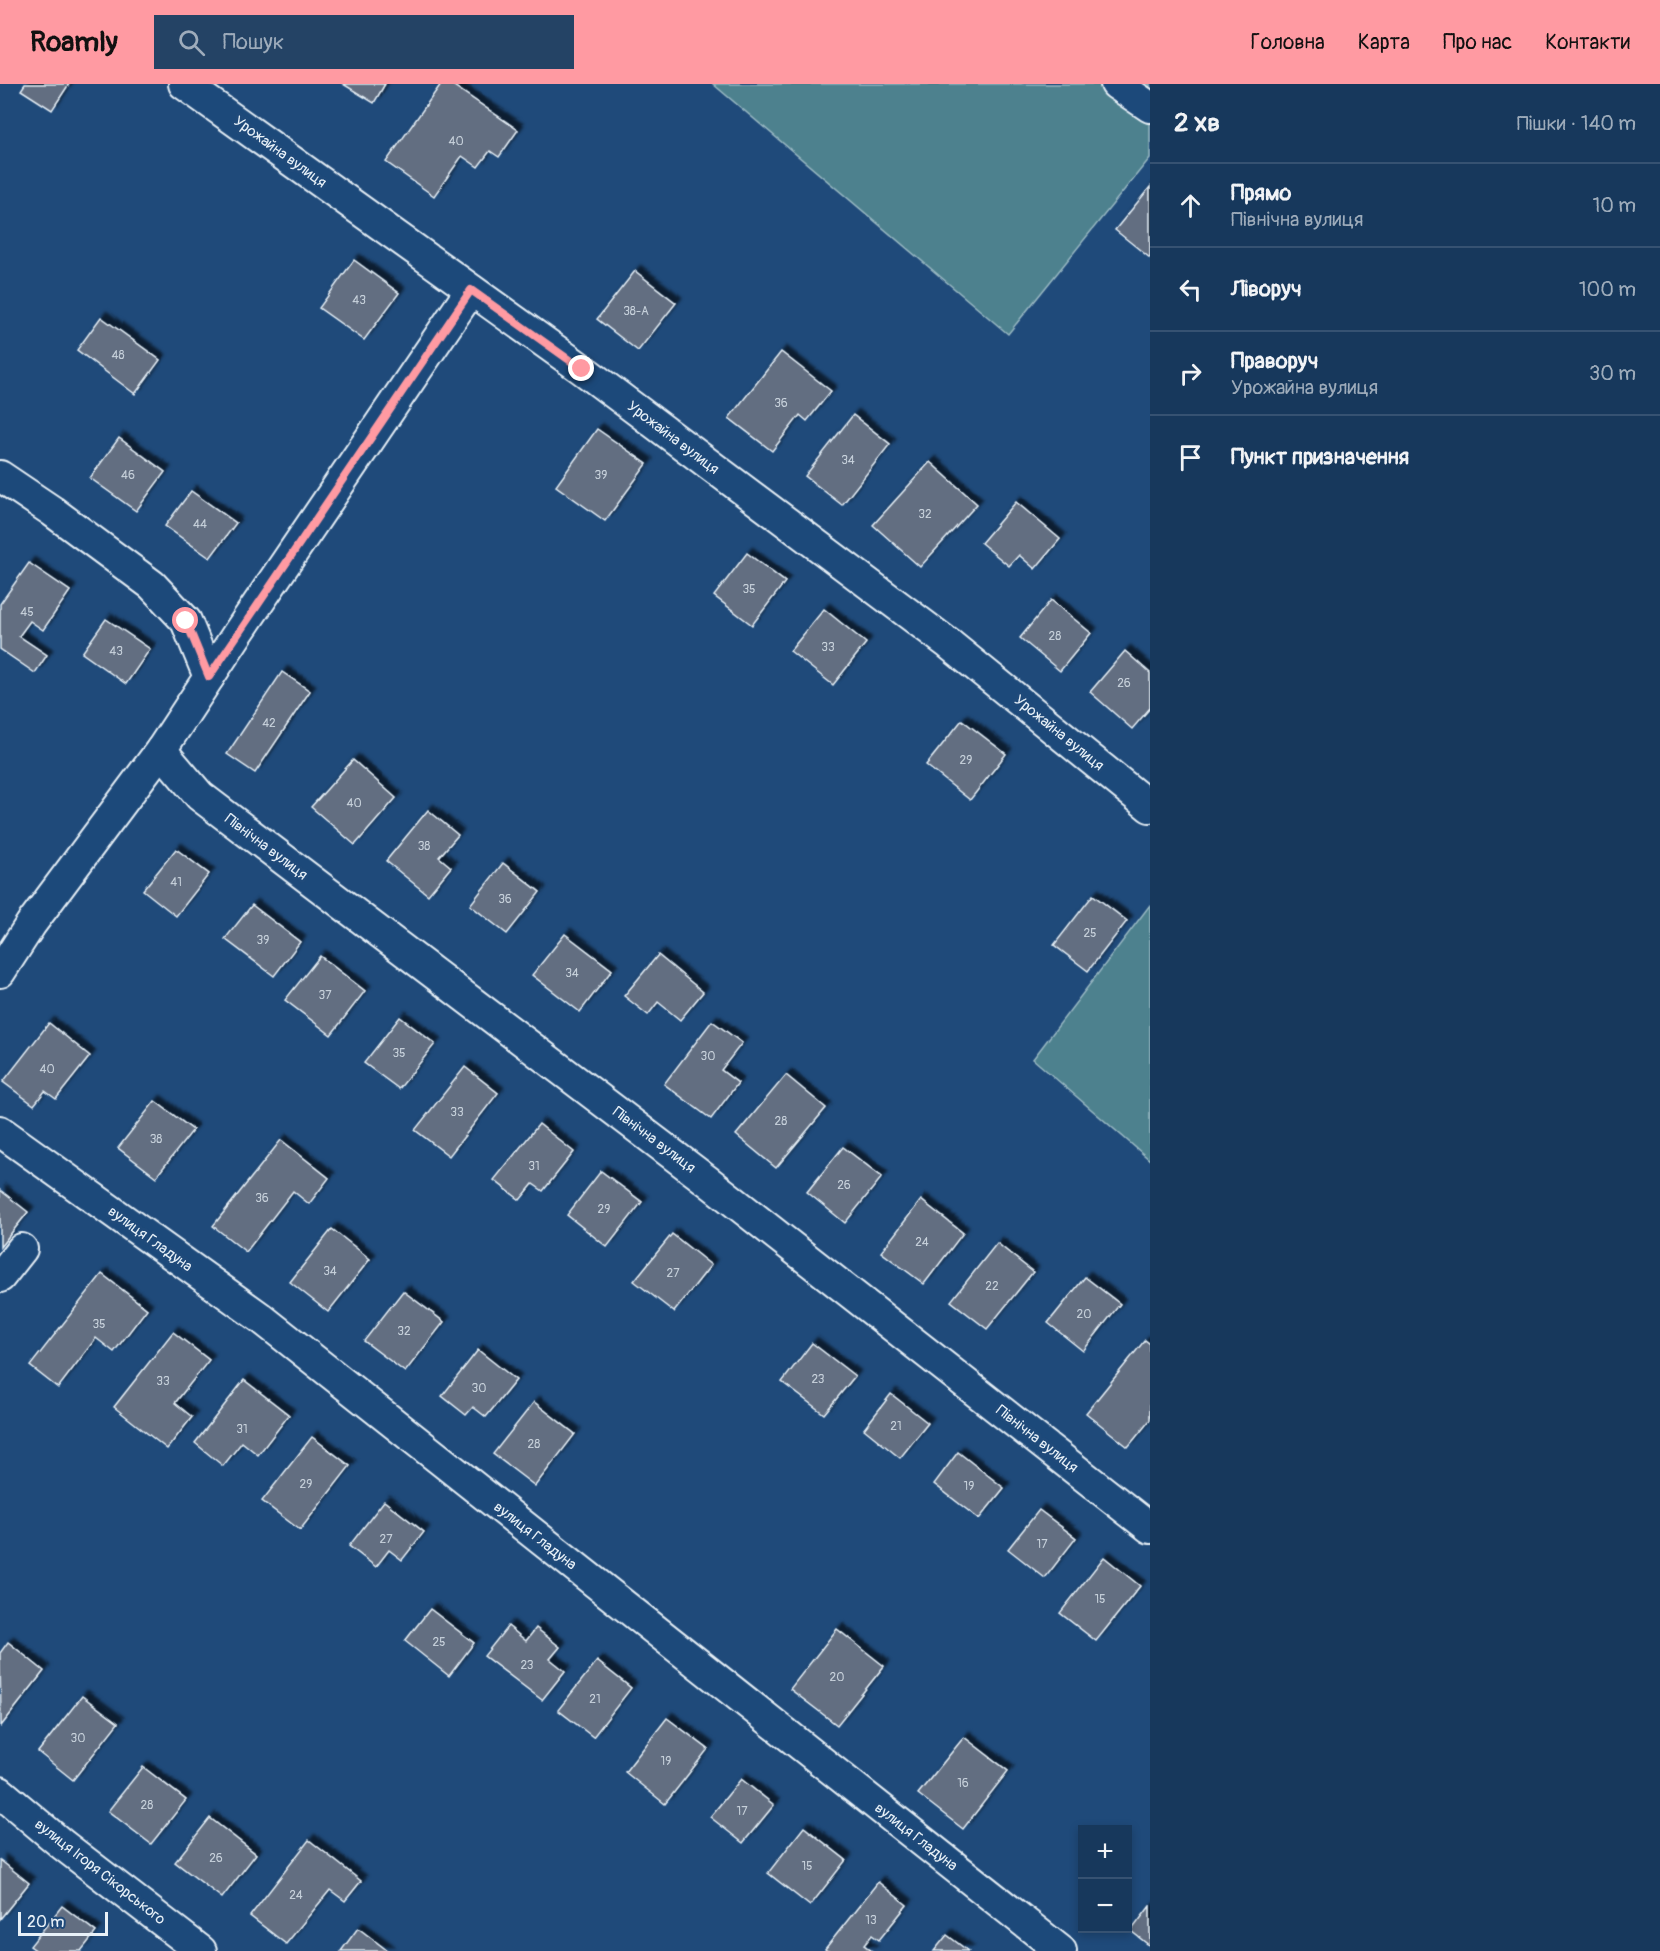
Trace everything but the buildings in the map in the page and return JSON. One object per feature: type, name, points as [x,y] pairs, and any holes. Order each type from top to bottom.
[{"type":"street","name":"Урожайна вулиця","points":[[184,84],[582,369],[949,644],[1150,807]]},
{"type":"street","points":[[1116,84],[1150,107]]},
{"type":"street","points":[[0,972],[31,924],[161,750],[471,290]]},
{"type":"street","points":[[0,476],[52,511],[152,585],[186,621],[209,677]]},
{"type":"street","name":"Північна вулиця","points":[[161,750],[200,796],[709,1182],[1150,1528]]},
{"type":"street","name":"вулиця Гладуна","points":[[0,1131],[261,1318],[1061,1951]]},
{"type":"street","points":[[0,1277],[22,1249]]},
{"type":"street","name":"вулиця Ігоря Сікорського","points":[[0,1792],[63,1845],[201,1951]]},
{"type":"green space","points":[[713,84],[1150,84],[1150,158],[1008,334]]},
{"type":"green space","points":[[1150,905],[1150,1160],[1033,1059]]},
{"type":"route","points":[[186,621],[209,677],[471,290],[582,369]]}]
